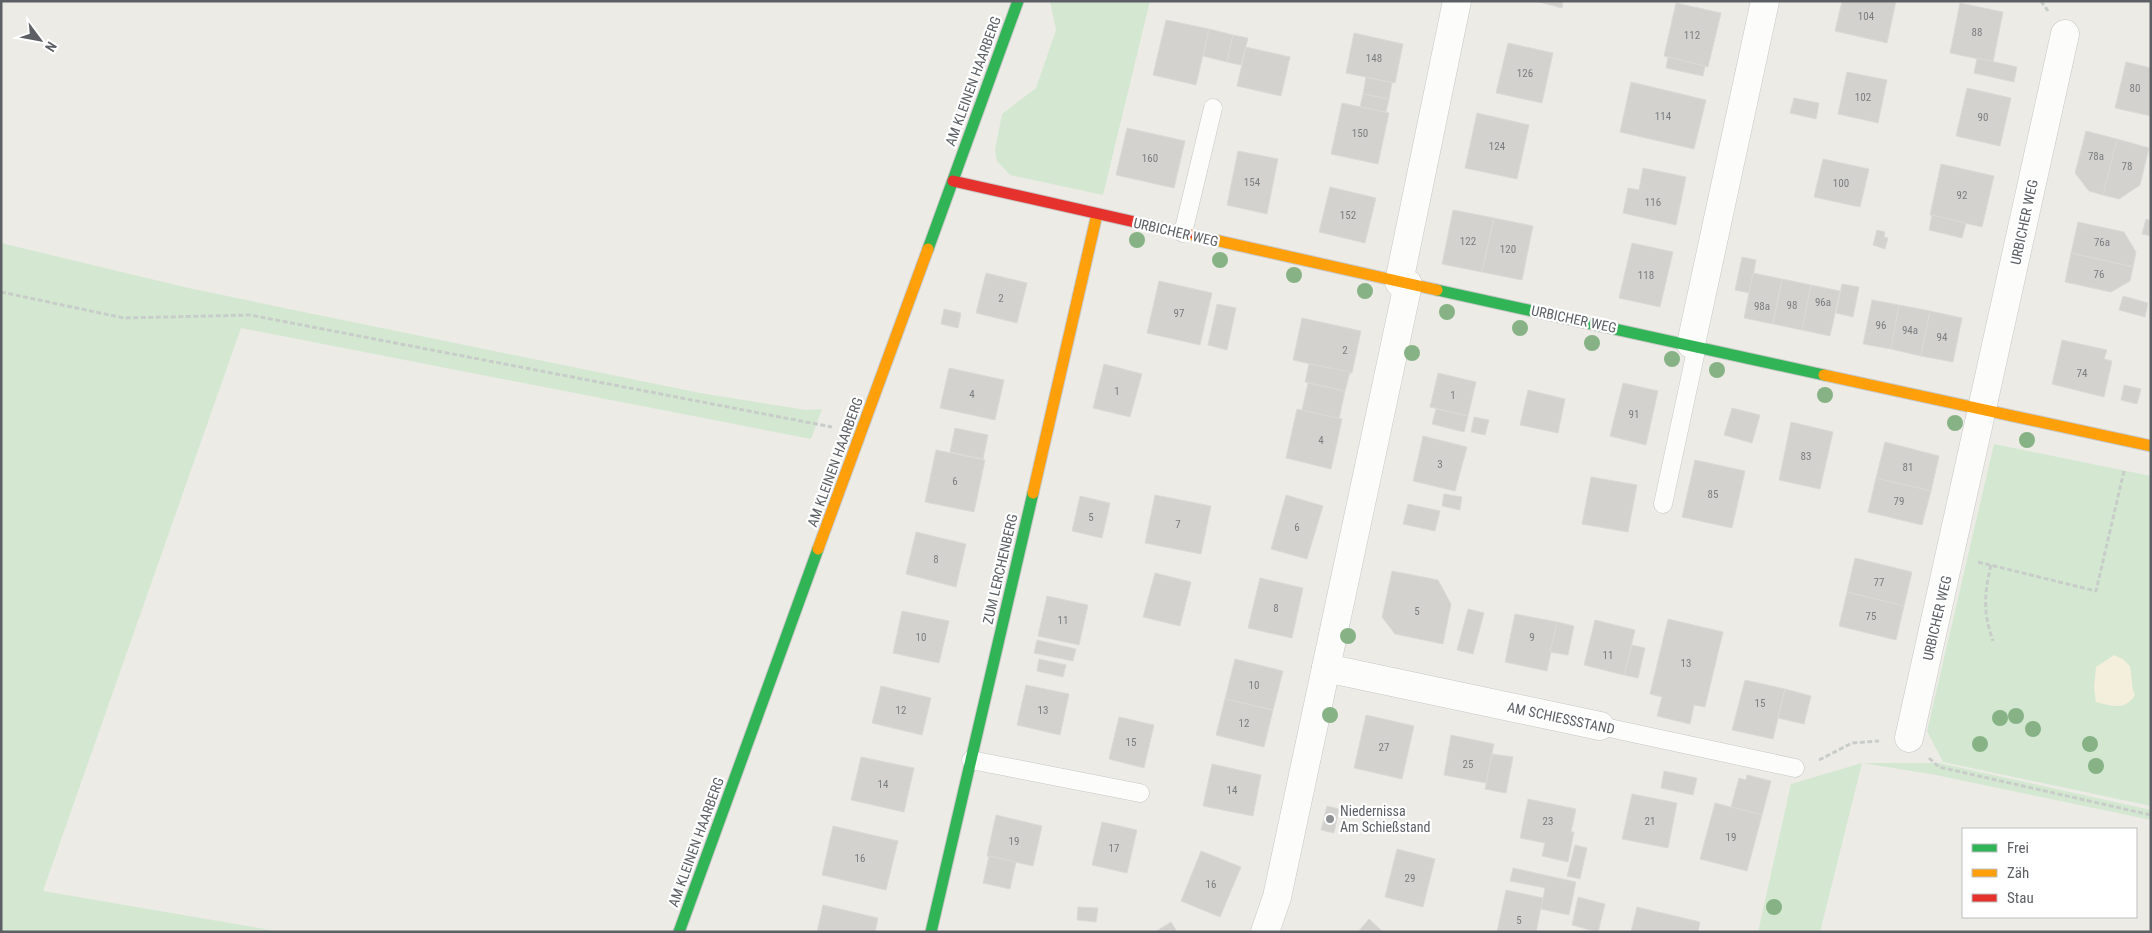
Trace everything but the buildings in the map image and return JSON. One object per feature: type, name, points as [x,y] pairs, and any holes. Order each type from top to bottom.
[{"type":"street","name":"AM KLEINEN HAARBERG","points":[[679,932],[1018,1]]},
{"type":"street","points":[[1265,932],[1277,897],[1326,668],[1404,283],[1457,1]]},
{"type":"street","points":[[1694,345],[1765,1]]},
{"type":"street","name":"URBICHER WEG","points":[[1910,738],[1984,409],[2065,34]]},
{"type":"street","name":"URBICHER WEG","points":[[953,181],[1404,283],[2151,446]]},
{"type":"street","name":"ZUM LERCHENBERG","points":[[931,932],[1098,214]]},
{"type":"street","name":"AM SCHIESSSTAND","points":[[1326,668],[1600,726]]},
{"type":"lane","points":[[1183,233],[1213,108]]},
{"type":"lane","points":[[1663,504],[1694,345]]},
{"type":"lane","name":"AM SCHIESSSTAND","points":[[1600,726],[1795,768]]},
{"type":"lane","points":[[971,760],[1140,793]]},
{"type":"path","points":[[1,292],[124,318],[250,314],[862,432]]},
{"type":"path","points":[[1951,555],[2096,591],[2131,442]]},
{"type":"path","points":[[1991,565],[1984,602],[1993,641]]},
{"type":"path","points":[[1795,768],[1817,761],[1852,743],[1910,738],[1938,767],[2151,815]]},
{"type":"green space","points":[[1050,1],[1150,1],[1103,195],[1010,175],[997,161],[995,150],[1002,114],[1036,88],[1056,30]]},
{"type":"green space","points":[[1,243],[184,287],[700,393],[806,410],[822,409],[811,439],[241,328],[43,891],[282,932],[1,932]]},
{"type":"green space","points":[[1994,444],[2151,476],[2151,806],[1943,762],[1927,731]]},
{"type":"green space","points":[[1862,763],[1939,763],[2151,810],[2151,820],[1936,775]]},
{"type":"green space","points":[[1862,763],[1820,932],[1758,932],[1791,784]]},
{"type":"sand","points":[[2114,655],[2123,659],[2130,666],[2135,695],[2127,703],[2118,706],[2096,702],[2094,688],[2096,667]]},
{"type":"traffic: fast","points":[[928,249],[1018,1]]},
{"type":"traffic: fast","points":[[1437,290],[1824,375]]},
{"type":"traffic: fast","points":[[931,932],[1033,493]]},
{"type":"traffic: fast","points":[[679,932],[818,549]]},
{"type":"traffic: slow","points":[[1033,493],[1097,214]]},
{"type":"traffic: slow","points":[[1188,234],[1437,290]]},
{"type":"traffic: slow","points":[[818,549],[928,249]]},
{"type":"traffic: slow","points":[[1824,375],[2151,446]]},
{"type":"traffic: jam","points":[[953,181],[1188,234]]},
{"type":"place","name":"Niedernissa Am Schießstand","points":[[1330,819]]}]
